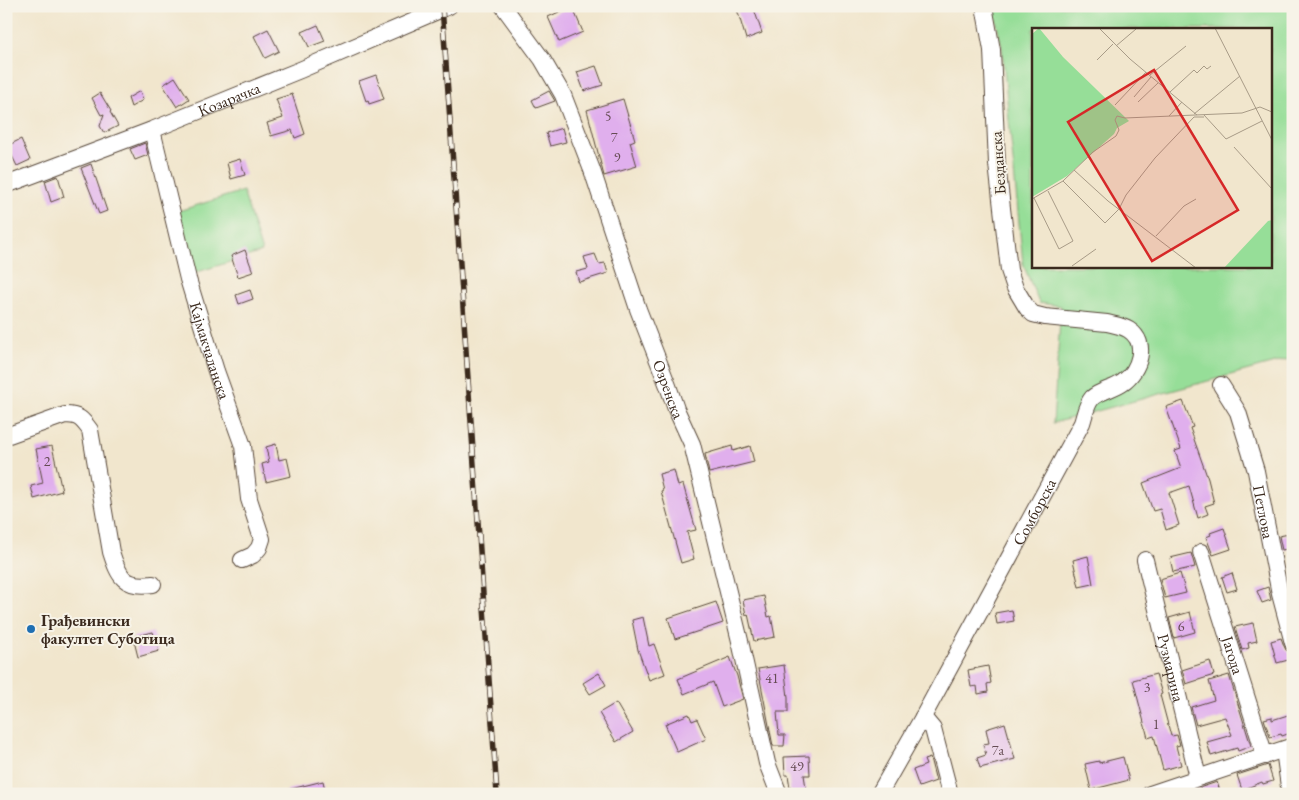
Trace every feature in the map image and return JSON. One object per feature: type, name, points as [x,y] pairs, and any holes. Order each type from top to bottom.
[{"type":"street","name":"Козарачка","points":[[6,185],[152,130],[450,6]]},
{"type":"street","name":"Озренска","points":[[503,6],[542,59],[563,95],[592,170],[638,309],[676,409],[692,444],[740,641],[767,763],[779,794]]},
{"type":"street","name":"Безданска","points":[[984,6],[992,50],[997,164],[1009,270],[1015,288],[1026,308],[1033,314]]},
{"type":"street","name":"Кајмакчаланска","points":[[152,130],[188,280],[216,371],[243,446],[249,499],[262,538],[260,548],[253,555],[242,560]]},
{"type":"street","name":"Сомборска","points":[[879,794],[923,717],[1082,423],[1087,406],[1100,392],[1122,384],[1127,380],[1139,362],[1139,342],[1136,336],[1128,329],[1117,325],[1044,317],[1033,314]]},
{"type":"street","name":"Петлова","points":[[1221,385],[1238,412],[1256,471],[1280,594],[1293,644]]},
{"type":"street","points":[[6,436],[65,415],[74,415],[83,420],[90,430],[111,552],[116,569],[123,578],[132,584],[141,586],[153,584]]},
{"type":"street","name":"Јагода","points":[[1201,552],[1265,756]]},
{"type":"street","name":"Рузмарина","points":[[1145,560],[1198,777]]},
{"type":"street","points":[[923,717],[933,729],[950,794]]},
{"type":"street","points":[[1150,794],[1289,748],[1290,794]]},
{"type":"green space","points":[[993,6],[1293,6],[1293,358],[1053,423],[1061,306],[1039,303],[1023,264],[1002,48]]},
{"type":"green space","points":[[243,191],[262,252],[194,273],[175,212]]},
{"type":"building","points":[[572,6],[583,32],[559,42],[548,17]]},
{"type":"building","points":[[736,6],[753,6],[762,33],[746,39]]},
{"type":"building","points":[[318,25],[325,41],[309,47],[302,32]]},
{"type":"building","points":[[268,29],[279,51],[265,58],[254,36]]},
{"type":"building","points":[[596,66],[603,85],[584,91],[577,72]]},
{"type":"building","points":[[376,75],[384,99],[369,104],[368,100],[366,101],[359,81]]},
{"type":"building","points":[[175,77],[189,99],[177,107],[163,85]]},
{"type":"building","points":[[140,91],[143,100],[131,107],[128,98]]},
{"type":"building","points":[[549,91],[555,101],[536,108],[532,100]]},
{"type":"building","points":[[100,93],[118,126],[104,133],[100,126],[104,114],[101,115],[92,98]]},
{"type":"building","points":[[292,94],[305,134],[295,138],[292,130],[271,136],[267,123],[283,118],[276,99]]},
{"type":"building","points":[[623,99],[635,140],[630,142],[637,166],[604,176],[587,110]]},
{"type":"building","points":[[562,128],[566,142],[550,146],[546,133]]},
{"type":"building","points":[[21,139],[30,160],[17,166],[7,146]]},
{"type":"building","points":[[145,143],[148,155],[135,160],[130,149]]},
{"type":"building","points":[[240,159],[245,175],[231,179],[227,163]]},
{"type":"building","points":[[91,164],[107,211],[99,214],[81,168]]},
{"type":"building","points":[[58,176],[64,197],[51,202],[45,181]]},
{"type":"building","points":[[245,250],[253,272],[238,277],[231,256]]},
{"type":"building","points":[[595,254],[599,264],[605,263],[608,273],[579,282],[576,272],[588,269],[584,257]]},
{"type":"building","points":[[250,290],[253,299],[239,304],[236,295]]},
{"type":"building","points":[[1183,401],[1193,427],[1190,428],[1208,479],[1214,503],[1205,506],[1208,514],[1198,518],[1189,486],[1169,493],[1179,525],[1166,530],[1160,509],[1153,511],[1143,483],[1181,468],[1175,451],[1181,449],[1166,407]]},
{"type":"building","points":[[276,444],[279,460],[287,458],[291,476],[266,482],[262,464],[269,462],[266,447]]},
{"type":"building","points":[[52,446],[62,491],[34,499],[31,486],[43,483],[36,449]]},
{"type":"building","points":[[732,446],[733,451],[750,446],[754,462],[709,473],[705,454]]},
{"type":"building","points":[[674,470],[678,486],[683,484],[696,530],[687,532],[694,559],[681,563],[661,491],[663,490],[659,474]]},
{"type":"building","points":[[1224,528],[1231,549],[1213,555],[1206,537],[1211,535],[1210,533]]},
{"type":"building","points":[[1289,534],[1292,548],[1282,550],[1279,536]]},
{"type":"building","points":[[1191,553],[1195,567],[1173,572],[1170,558]]},
{"type":"building","points":[[1088,556],[1093,584],[1079,587],[1073,560]]},
{"type":"building","points":[[1180,573],[1186,593],[1165,598],[1160,579]]},
{"type":"building","points":[[1232,573],[1237,589],[1227,592],[1222,577]]},
{"type":"building","points":[[1268,587],[1271,600],[1262,603],[1257,591]]},
{"type":"building","points":[[764,596],[768,617],[771,616],[775,637],[754,641],[743,600]]},
{"type":"building","points":[[716,602],[723,623],[675,639],[668,618]]},
{"type":"building","points":[[1012,610],[1014,621],[997,624],[995,613]]},
{"type":"building","points":[[1190,612],[1195,632],[1174,638],[1169,618]]},
{"type":"building","points":[[643,617],[649,646],[654,644],[665,674],[649,680],[638,650],[632,620]]},
{"type":"building","points":[[1253,623],[1257,641],[1248,643],[1249,648],[1242,650],[1235,627]]},
{"type":"building","points":[[153,632],[159,651],[138,657],[133,637]]},
{"type":"building","points":[[1281,638],[1292,659],[1277,663],[1271,641]]},
{"type":"building","points":[[730,657],[743,699],[722,707],[713,682],[684,694],[678,679]]},
{"type":"building","points":[[1210,661],[1214,675],[1186,684],[1182,670]]},
{"type":"building","points":[[784,665],[788,712],[777,712],[779,735],[785,735],[784,746],[773,746],[758,669]]},
{"type":"building","points":[[988,666],[991,683],[987,684],[988,692],[978,694],[977,686],[971,687],[968,670]]},
{"type":"building","points":[[599,673],[606,685],[590,694],[583,683]]},
{"type":"building","points":[[1156,674],[1171,736],[1177,735],[1180,745],[1176,746],[1181,765],[1163,770],[1154,736],[1148,738],[1133,680]]},
{"type":"building","points":[[1229,675],[1251,746],[1238,751],[1237,748],[1211,756],[1207,742],[1232,735],[1225,717],[1196,725],[1191,707],[1214,700],[1209,681]]},
{"type":"building","points":[[616,703],[633,732],[616,742],[599,713]]},
{"type":"building","points":[[689,714],[692,721],[697,719],[706,739],[677,752],[665,724]]},
{"type":"building","points":[[1291,714],[1293,732],[1282,736],[1281,734],[1270,737],[1264,719],[1272,717],[1272,720]]},
{"type":"building","points":[[1005,723],[1015,759],[980,768],[977,758],[986,755],[983,744],[989,743],[986,729]]},
{"type":"building","points":[[809,756],[810,775],[804,775],[807,794],[791,794],[788,775],[785,775],[784,757]]},
{"type":"building","points":[[1123,757],[1129,780],[1091,790],[1085,764],[1099,761],[1099,763]]},
{"type":"building","points":[[930,758],[936,781],[919,787],[913,770],[926,765],[924,760]]},
{"type":"building","points":[[1268,765],[1273,781],[1263,784],[1262,782],[1242,790],[1237,775]]},
{"type":"building","points":[[323,781],[326,794],[287,794],[287,790]]},
{"type":"building","points":[[1217,782],[1221,794],[1187,794],[1187,792]]},
{"type":"railway","points":[[442,6],[497,794]]},
{"type":"place","name":"Грађевински факултет Суботица","points":[[31,629]]}]
